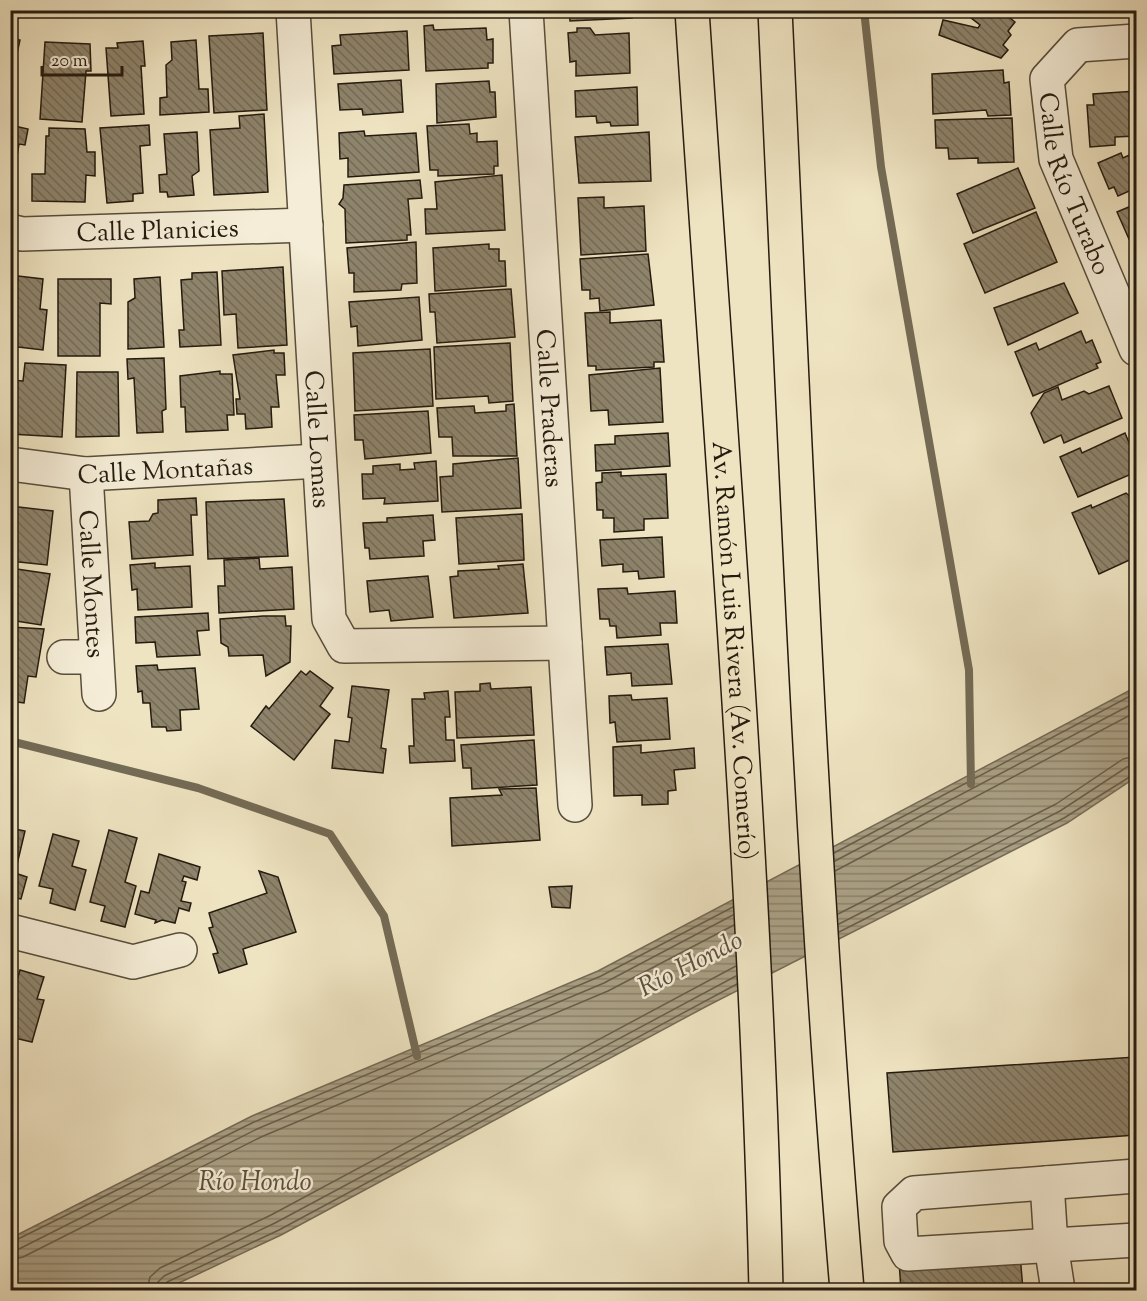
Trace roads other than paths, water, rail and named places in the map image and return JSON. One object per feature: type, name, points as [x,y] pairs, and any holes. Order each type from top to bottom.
[{"type":"main road","name":"Av. Ramón Luis Rivera (Av. Comerío)","points":[[692,10],[743,772],[761,1092],[766,1290]]},
{"type":"main road","points":[[775,10],[810,756],[828,1075],[847,1290]]},
{"type":"street","name":"Calle Lomas","points":[[293,10],[329,619],[344,646],[565,643]]},
{"type":"street","name":"Calle Praderas","points":[[526,10],[574,805]]},
{"type":"street","name":"Calle Río Turabo","points":[[1137,41],[1078,45],[1047,80],[1056,159],[1137,349]]},
{"type":"street","name":"Calle Planicies","points":[[10,231],[22,234],[306,225]]},
{"type":"street","name":"Calle Montañas","points":[[10,464],[86,474],[320,460]]},
{"type":"street","name":"Calle Montes","points":[[86,474],[80,657],[99,694]]},
{"type":"street","points":[[10,931],[133,962],[180,950]]},
{"type":"street","points":[[1137,1176],[914,1193],[899,1207],[901,1241],[908,1254],[1137,1240]]},
{"type":"street","points":[[1047,1183],[1051,1245],[1058,1290]]},
{"type":"water","name":"Río Hondo","points":[[1136,687],[1136,777],[1067,823],[707,1006],[281,1235],[164,1290],[11,1290],[11,1238],[252,1116],[598,971]]},
{"type":"waterway","points":[[864,10],[881,167],[969,670],[971,784]]},
{"type":"waterway","points":[[10,741],[198,788],[330,834],[384,916],[417,1056]]}]
